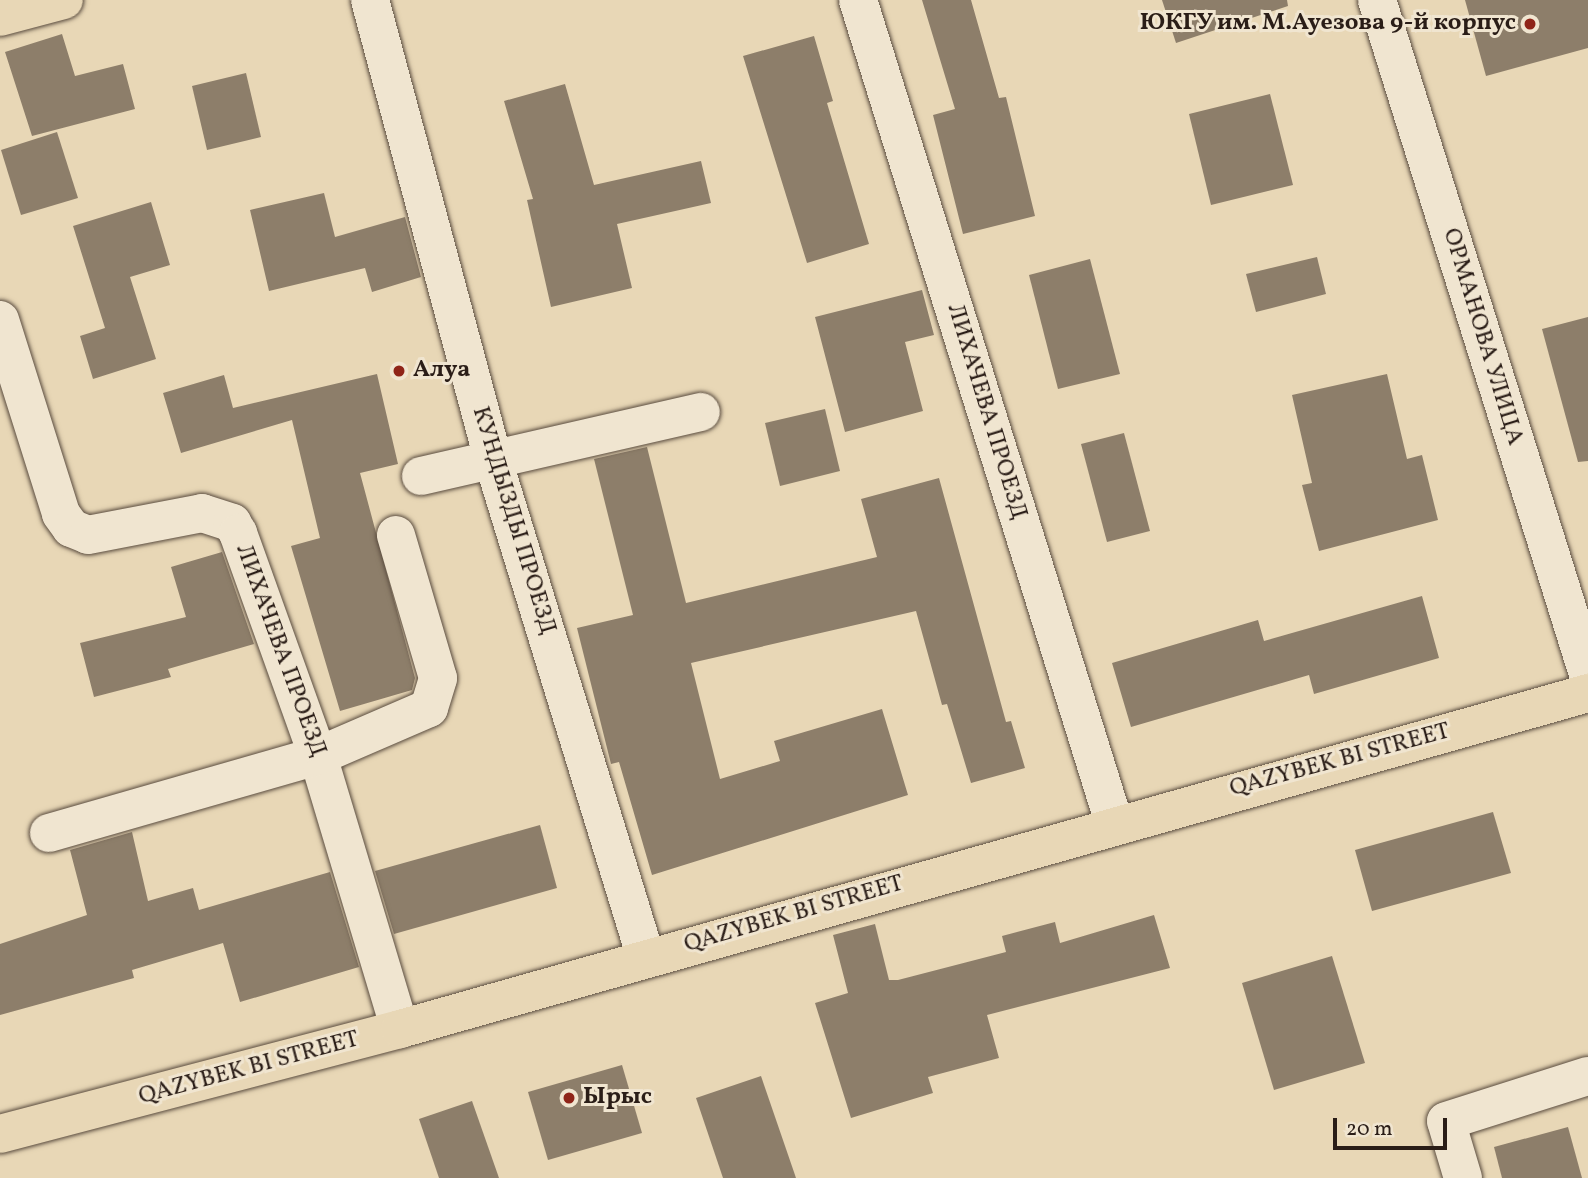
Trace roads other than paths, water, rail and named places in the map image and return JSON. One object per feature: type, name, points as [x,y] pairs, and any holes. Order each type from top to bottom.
[{"type":"main road","points":[[0,17],[64,0]]},
{"type":"main road","name":"QAZYBEK BI STREET","points":[[0,1134],[400,1029],[1114,823],[1588,693]]},
{"type":"street","name":"КУНДЫЗДЫ ПРОЕЗД","points":[[370,0],[493,460],[646,958]]},
{"type":"street","name":"ЛИХАЧЕВА ПРОЕЗД","points":[[858,0],[1114,823]]},
{"type":"street","name":"ОРМАНОВА УЛИЦА","points":[[1377,0],[1579,621],[1588,674]]},
{"type":"street","name":"ЛИХАЧЕВА ПРОЕЗД","points":[[0,320],[61,514],[71,528],[88,535],[202,513],[232,523],[244,544],[318,756],[400,1029]]},
{"type":"street","points":[[421,477],[701,412]]},
{"type":"street","points":[[49,834],[318,756],[429,708],[438,678],[396,535]]},
{"type":"street","points":[[1463,1178],[1446,1121],[1588,1076]]},
{"type":"place","name":"ЮКГУ им. М.Ауезова 9-й корпус","points":[[1530,24]]},
{"type":"place","name":"Алуа","points":[[399,371]]},
{"type":"place","name":"Ырыс","points":[[569,1098]]}]
